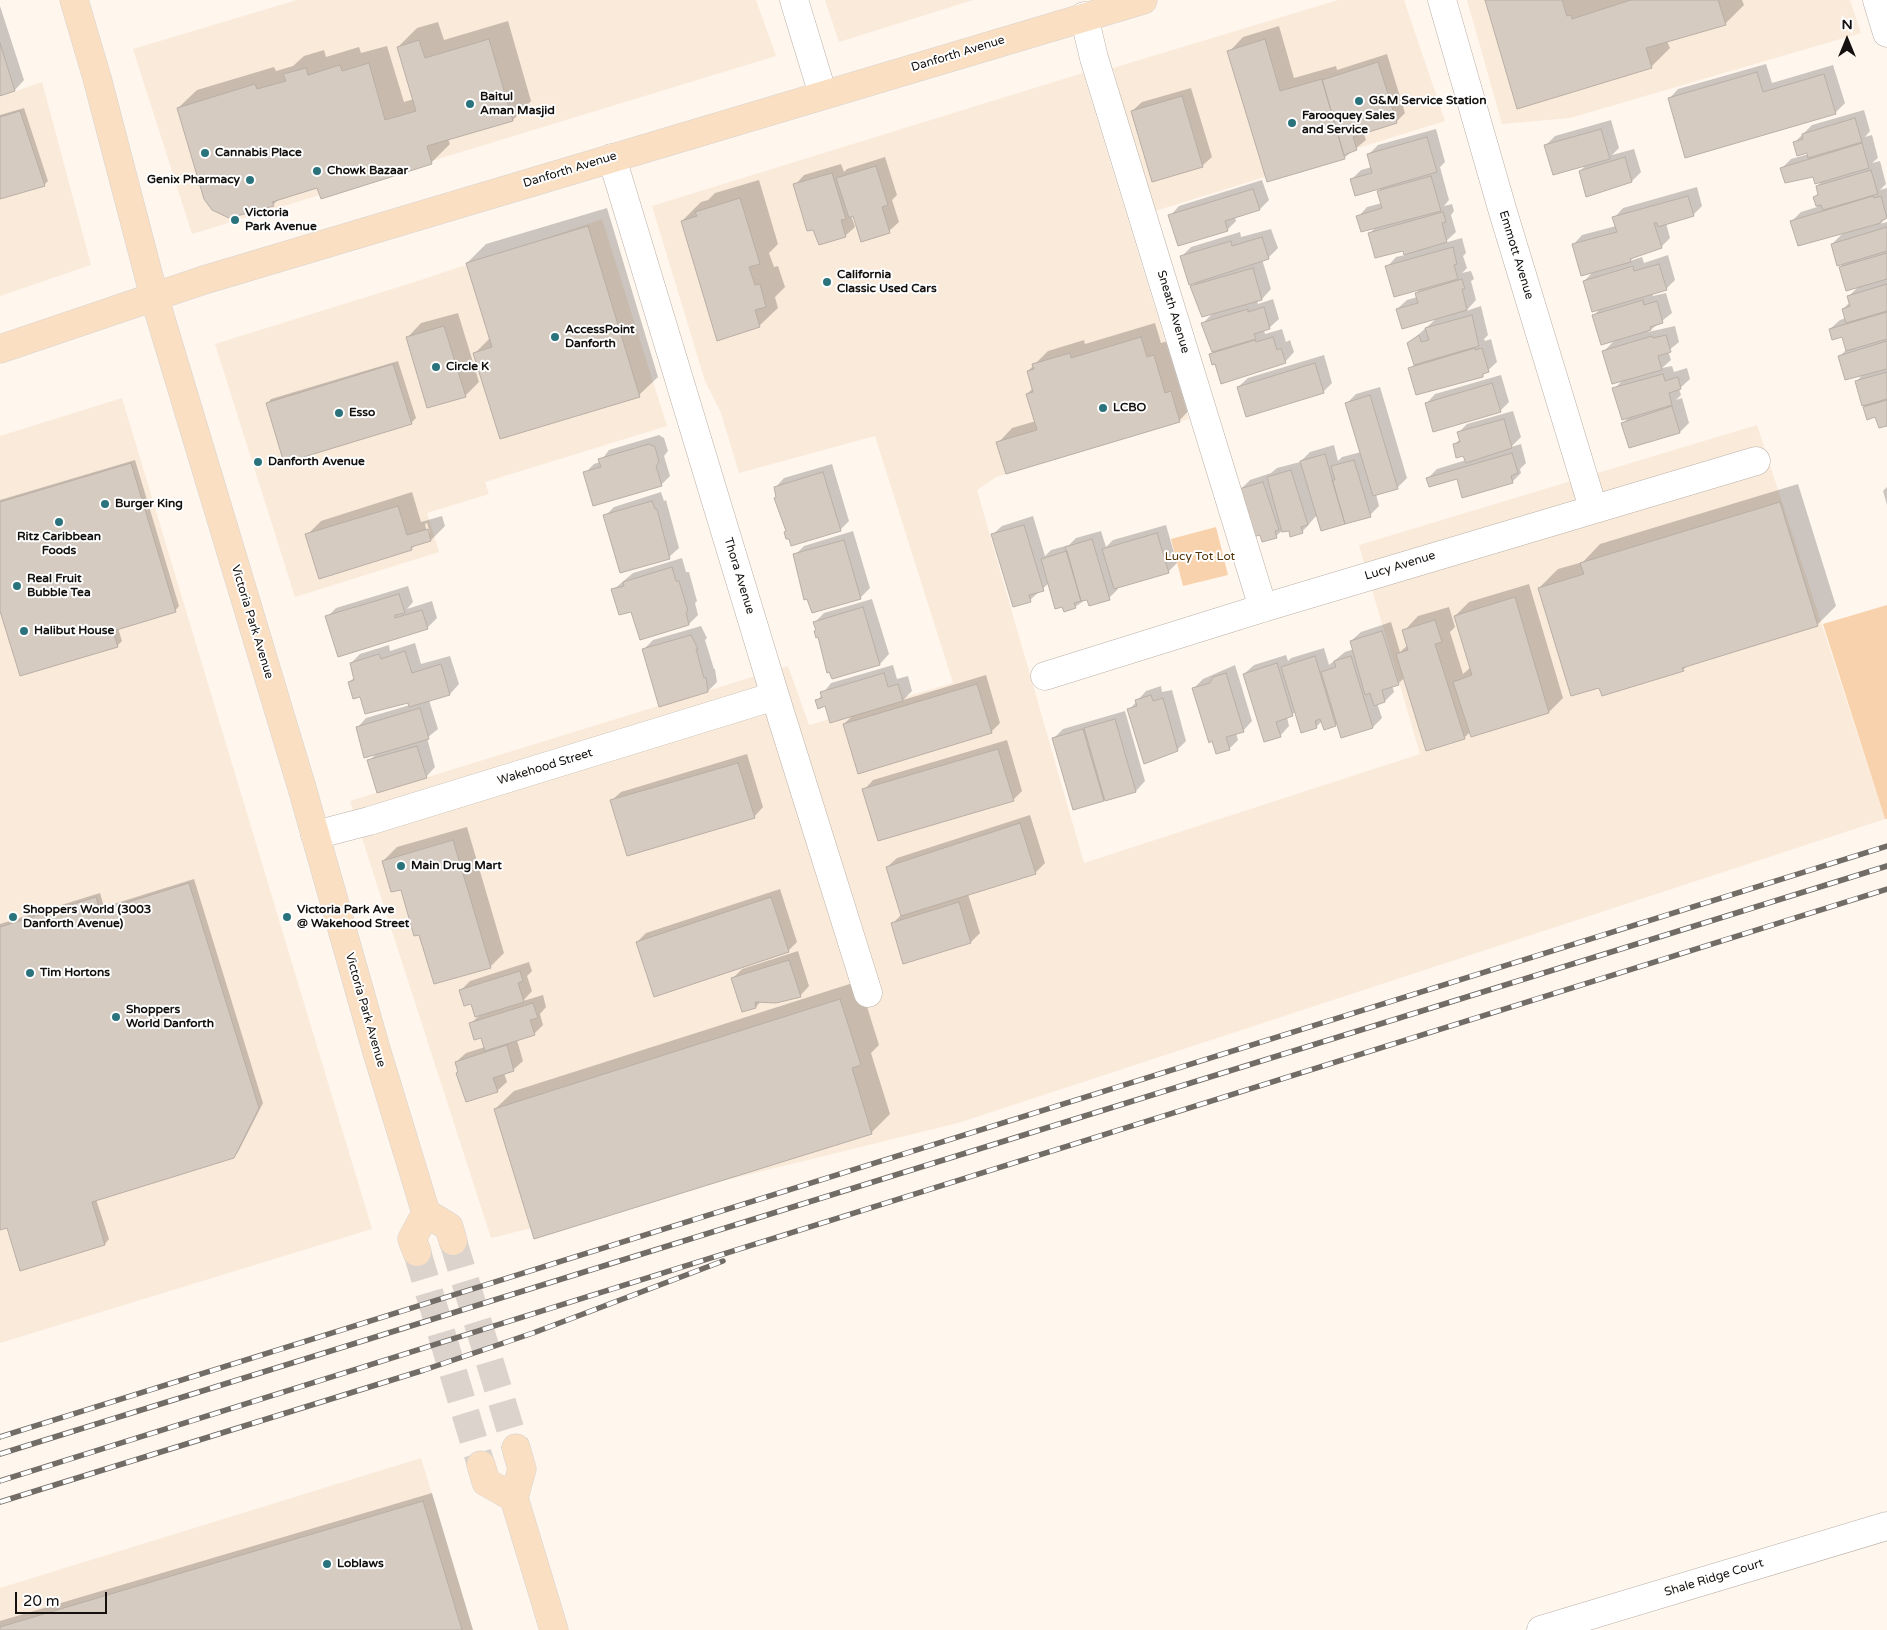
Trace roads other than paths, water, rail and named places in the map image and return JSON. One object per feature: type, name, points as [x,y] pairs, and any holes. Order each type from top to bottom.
[{"type":"main road","name":"Victoria Park Avenue","points":[[74,0],[154,296],[426,1213]]},
{"type":"main road","name":"Danforth Avenue","points":[[0,349],[154,296],[1084,16],[1143,0]]},
{"type":"main road","points":[[417,1252],[412,1239],[426,1213],[449,1227],[453,1241]]},
{"type":"main road","points":[[516,1448],[522,1469],[514,1498],[554,1630]]},
{"type":"main road","points":[[481,1465],[486,1482],[514,1498]]},
{"type":"street","points":[[794,0],[823,95]]},
{"type":"street","name":"Emmott Avenue","points":[[1442,0],[1503,212],[1593,508]]},
{"type":"street","points":[[1877,0],[1887,34]]},
{"type":"street","name":"Sneath Avenue","points":[[1084,16],[1094,58],[1263,608]]},
{"type":"street","name":"Thora Avenue","points":[[612,158],[775,696],[868,993]]},
{"type":"street","name":"Lucy Avenue","points":[[1045,676],[1593,508],[1756,461]]},
{"type":"street","name":"Wakehood Street","points":[[315,835],[368,822],[775,696]]},
{"type":"street","name":"Shale Ridge Court","points":[[1541,1630],[1887,1526]]},
{"type":"tunnel","points":[[453,1241],[516,1448]]},
{"type":"tunnel","points":[[417,1252],[481,1465]]},
{"type":"railway","points":[[0,1437],[1887,846]]},
{"type":"railway","points":[[0,1454],[1887,866]]},
{"type":"railway","points":[[0,1481],[1887,889]]},
{"type":"railway","points":[[0,1502],[424,1370],[533,1333],[723,1261]]},
{"type":"place","name":"G&M Service Station","points":[[1359,101]]},
{"type":"place","name":"Baitul Aman Masjid","points":[[470,104]]},
{"type":"place","name":"Farooquey Sales and Service","points":[[1292,123]]},
{"type":"place","name":"Cannabis Place","points":[[205,153]]},
{"type":"place","name":"Chowk Bazaar","points":[[317,171]]},
{"type":"place","name":"Genix Pharmacy","points":[[250,180]]},
{"type":"place","name":"Victoria Park Avenue","points":[[235,220]]},
{"type":"place","name":"California Classic Used Cars","points":[[827,282]]},
{"type":"place","name":"AccessPoint Danforth","points":[[555,337]]},
{"type":"place","name":"Circle K","points":[[436,367]]},
{"type":"place","name":"LCBO","points":[[1103,408]]},
{"type":"place","name":"Esso","points":[[339,413]]},
{"type":"place","name":"Danforth Avenue","points":[[258,462]]},
{"type":"place","name":"Burger King","points":[[105,504]]},
{"type":"place","name":"Ritz Caribbean Foods","points":[[59,522]]},
{"type":"place","name":"Real Fruit Bubble Tea","points":[[17,586]]},
{"type":"place","name":"Halibut House","points":[[24,631]]},
{"type":"place","name":"Main Drug Mart","points":[[401,866]]},
{"type":"place","name":"Shoppers World (3003 Danforth Avenue)","points":[[13,917]]},
{"type":"place","name":"Victoria Park Ave @ Wakehood Street","points":[[287,917]]},
{"type":"place","name":"Tim Hortons","points":[[30,973]]},
{"type":"place","name":"Shoppers World Danforth","points":[[116,1017]]},
{"type":"place","name":"Loblaws","points":[[327,1564]]},
{"type":"park label","name":"Lucy Tot Lot","points":[[1200,557]]}]
